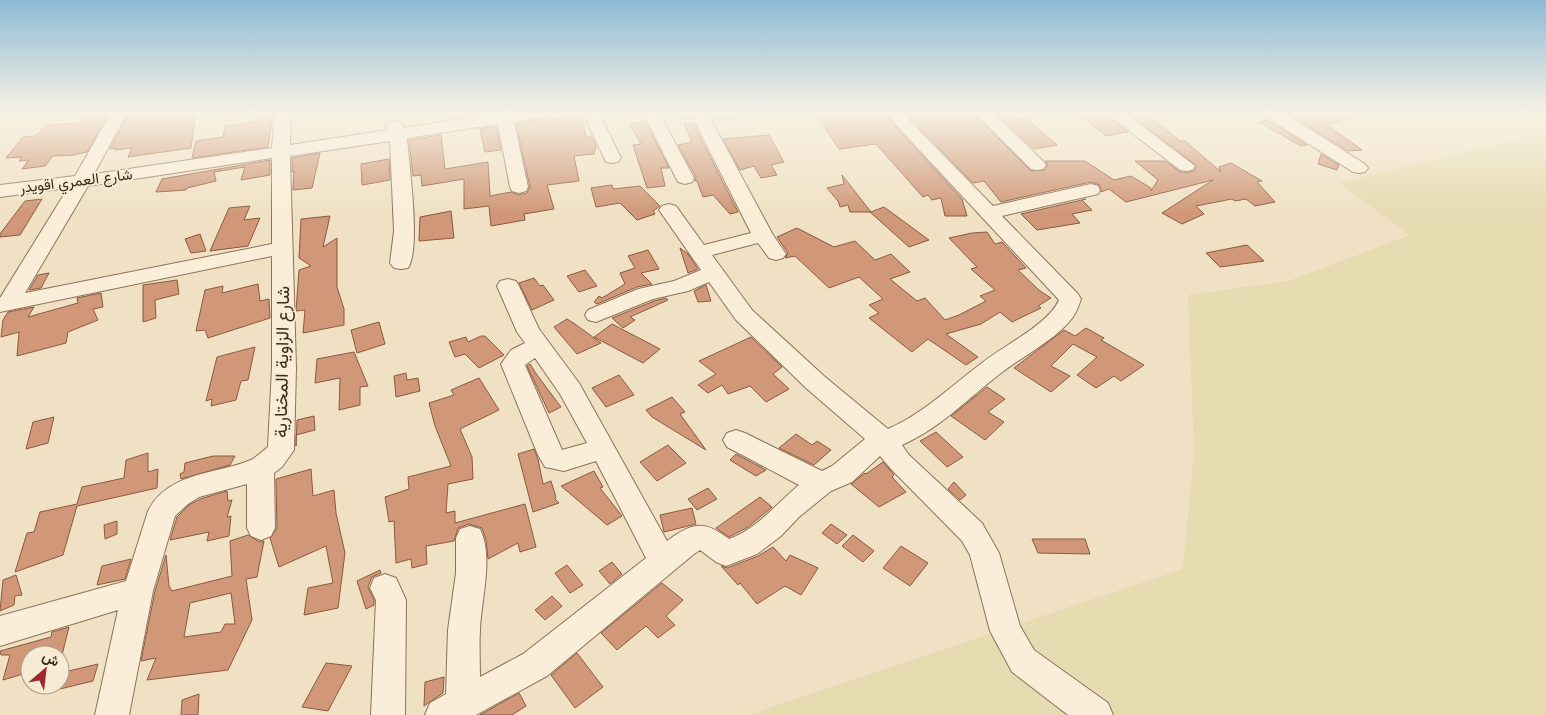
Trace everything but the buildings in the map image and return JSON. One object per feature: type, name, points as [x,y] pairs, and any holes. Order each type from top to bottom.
[{"type":"street","points":[[4,304],[100,146]]},
{"type":"street","name":"شارع العمري اقويدر","points":[[0,191],[84,176],[286,146]]},
{"type":"street","points":[[398,146],[404,231],[401,263]]},
{"type":"street","points":[[511,146],[519,187]]},
{"type":"street","points":[[607,146],[612,158]]},
{"type":"street","points":[[668,146],[685,178]]},
{"type":"street","points":[[716,146],[763,236],[776,254]]},
{"type":"street","points":[[452,709],[535,665],[689,542],[700,537],[710,540],[723,552],[733,552],[771,528],[789,509],[821,483],[842,474],[873,447],[910,430],[936,414],[991,368],[1053,324],[1065,312],[1070,299],[925,146]]},
{"type":"street","points":[[1018,146],[1037,165]]},
{"type":"street","points":[[1159,146],[1186,166]]},
{"type":"street","points":[[1325,146],[1359,168]]},
{"type":"street","name":"شارع الزاوية المختارية","points":[[112,715],[138,591],[162,511],[170,502],[190,488],[260,468],[282,450],[284,368],[282,147]]},
{"type":"street","name":"شارع العمري اقويدر","points":[[0,180],[84,176]]},
{"type":"street","points":[[988,213],[1091,190]]},
{"type":"street","points":[[669,210],[744,315],[815,382],[884,441],[900,462],[972,532],[984,554],[1006,631],[1023,661],[1096,715]]},
{"type":"street","points":[[596,315],[646,294],[680,286],[706,263],[763,236]]},
{"type":"street","points":[[4,304],[283,248]]},
{"type":"street","points":[[508,286],[529,332],[570,389],[663,561]]},
{"type":"street","points":[[539,345],[519,356],[512,364],[554,460],[564,461],[602,448]]},
{"type":"street","points":[[736,440],[821,483]]},
{"type":"street","points":[[260,468],[261,528]]},
{"type":"street","points":[[452,709],[471,574],[470,538]]},
{"type":"street","points":[[385,588],[391,600],[388,715]]},
{"type":"street","points":[[0,632],[138,591]]},
{"type":"shaded area","points":[[1491,146],[1546,146],[1546,715],[748,715],[1183,569],[1194,452],[1188,295],[1288,281],[1410,235],[1339,183]]}]
